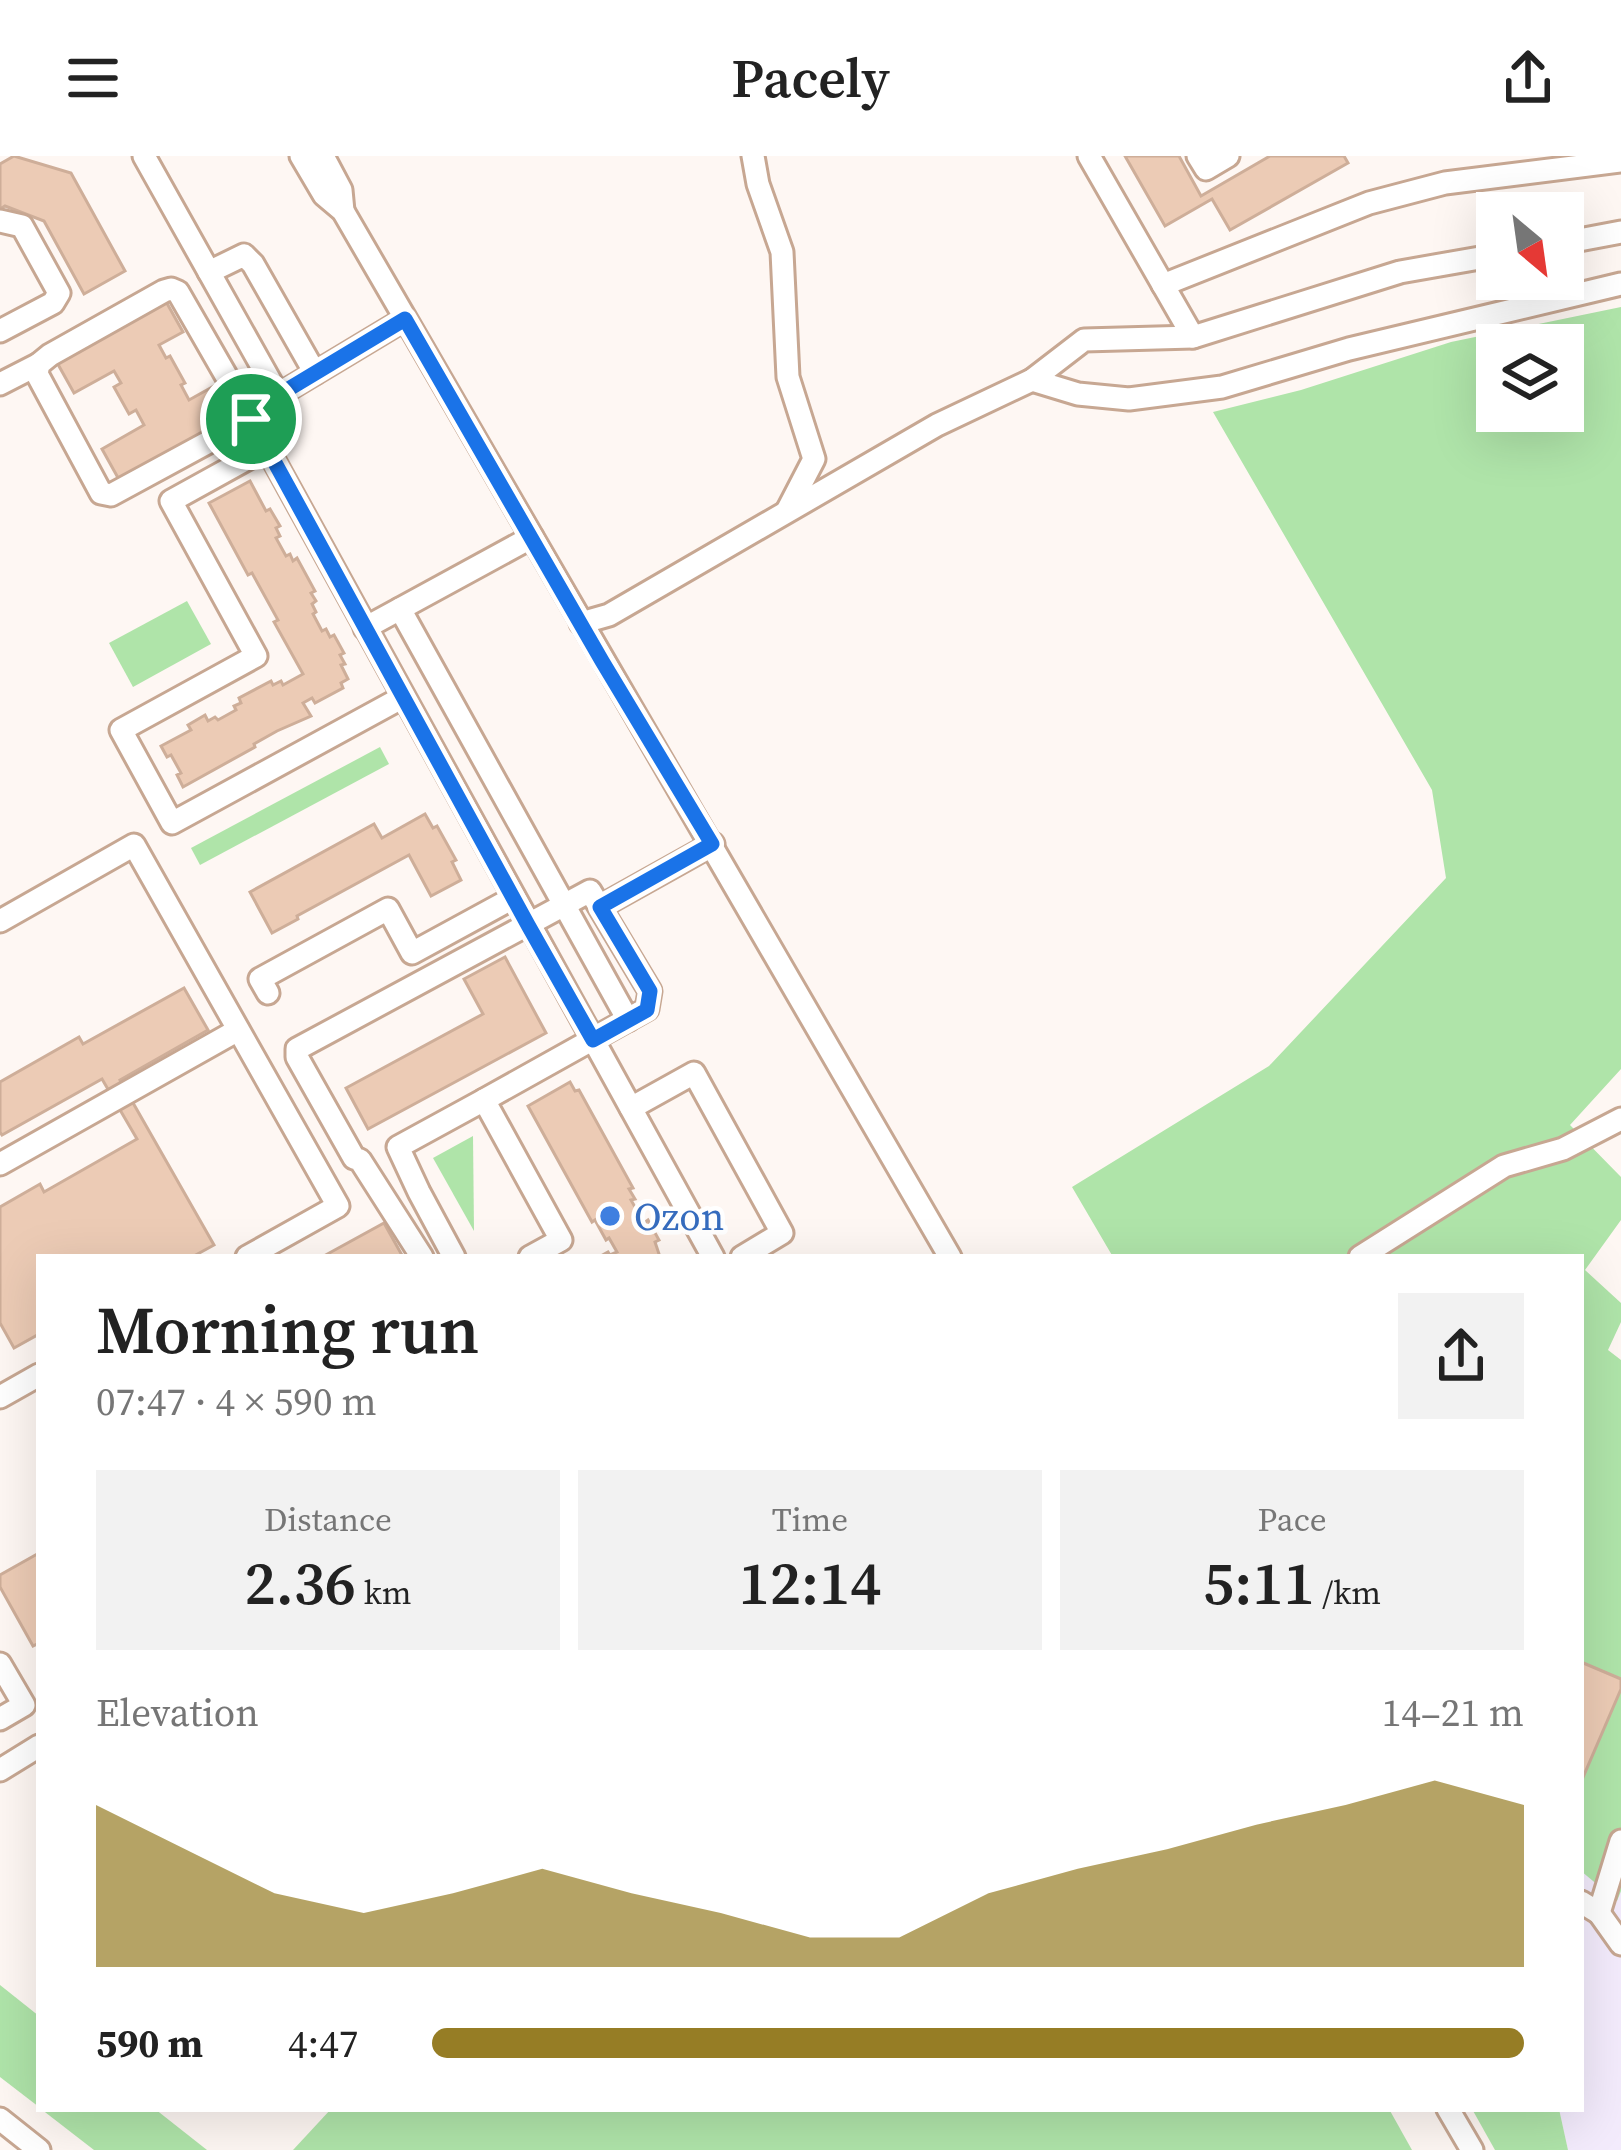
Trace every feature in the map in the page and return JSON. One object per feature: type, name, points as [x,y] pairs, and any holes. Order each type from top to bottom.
[{"type":"street","points":[[144,156],[278,395]]},
{"type":"street","points":[[301,156],[324,195],[344,211]]},
{"type":"street","points":[[322,156],[341,190],[344,211],[405,319],[948,1254]]},
{"type":"street","points":[[753,156],[782,252],[788,377],[814,459],[786,511]]},
{"type":"street","points":[[1090,156],[1193,337]]},
{"type":"street","points":[[1198,156],[1206,169],[1228,156]]},
{"type":"street","points":[[1163,285],[1369,203],[1445,183],[1621,160]]},
{"type":"street","points":[[0,221],[22,226],[59,293],[53,303],[0,331]]},
{"type":"street","points":[[1584,239],[1621,232]]},
{"type":"street","points":[[209,272],[244,255],[253,263],[316,373]]},
{"type":"street","points":[[581,623],[609,615],[937,425],[1031,380],[1084,340],[1193,337],[1400,272],[1476,259]]},
{"type":"street","points":[[1031,380],[1078,394],[1129,399],[1222,387],[1484,314],[1621,284]]},
{"type":"street","points":[[0,384],[171,289],[178,292],[711,1254]]},
{"type":"street","points":[[39,364],[40,383],[101,493],[117,494],[251,419],[278,395],[405,319]]},
{"type":"street","points":[[267,448],[171,501],[256,656],[121,730],[172,823],[403,697]]},
{"type":"street","points":[[365,628],[532,537]]},
{"type":"street","points":[[400,609],[628,1020]]},
{"type":"street","points":[[600,907],[712,844]]},
{"type":"street","points":[[0,922],[134,845],[338,1206],[252,1254]]},
{"type":"street","points":[[420,1254],[354,1157],[297,1057],[297,1049],[590,891],[650,991],[647,1010],[398,1147],[452,1254]]},
{"type":"street","points":[[268,993],[260,980],[388,909],[412,953],[513,898]]},
{"type":"street","points":[[0,1164],[238,1030]]},
{"type":"street","points":[[631,1108],[694,1073],[782,1233],[747,1254]]},
{"type":"street","points":[[484,1100],[561,1240],[535,1254]]},
{"type":"street","points":[[1365,1254],[1504,1166],[1563,1149],[1621,1119]]},
{"type":"street","points":[[0,1397],[36,1377]]},
{"type":"street","points":[[0,1664],[24,1705],[0,1720]]},
{"type":"street","points":[[20,1698],[36,1684]]},
{"type":"street","points":[[0,1770],[36,1748]]},
{"type":"street","points":[[1621,1841],[1590,1908],[1621,1944]]},
{"type":"street","points":[[1450,2112],[1472,2150]]},
{"type":"street","points":[[0,2120],[39,2150]]},
{"type":"shaded area","points":[[1584,1355],[1621,1385],[1621,2150],[1568,2150],[1560,2112],[1584,2112]]},
{"type":"green space","points":[[1621,307],[1621,1069],[1570,1125],[1621,1177],[1621,1220],[1585,1270],[1621,1303],[1621,1322],[1608,1350],[1621,1360],[1621,1679],[1584,1663],[1584,1254],[1111,1254],[1072,1187],[1269,1066],[1446,878],[1432,790],[1213,412],[1476,337],[1476,432],[1584,432],[1584,324],[1538,324]]},
{"type":"green space","points":[[187,601],[211,644],[133,687],[109,643]]},
{"type":"green space","points":[[380,747],[389,764],[200,865],[191,848]]},
{"type":"green space","points":[[473,1136],[474,1231],[433,1158]]},
{"type":"green space","points":[[1621,1689],[1621,1891],[1617,1901],[1584,1874],[1584,1775]]},
{"type":"green space","points":[[0,1985],[36,2014],[36,2105],[0,2077]]},
{"type":"green space","points":[[45,2112],[159,2112],[207,2150],[94,2150]]},
{"type":"green space","points":[[328,2112],[1391,2112],[1412,2150],[293,2150]]},
{"type":"green space","points":[[1474,2112],[1560,2112],[1568,2150],[1495,2150]]},
{"type":"building","points":[[14,156],[71,173],[125,271],[84,294],[44,221],[5,206],[0,209],[0,164]]},
{"type":"building","points":[[1125,156],[1179,156],[1201,196],[1270,156],[1344,156],[1348,163],[1230,230],[1212,199],[1165,226]]},
{"type":"building","points":[[164,298],[183,332],[159,345],[185,383],[181,385],[189,400],[214,386],[234,422],[122,485],[102,449],[144,425],[136,410],[129,414],[114,387],[121,383],[114,371],[74,393],[55,359]]},
{"type":"building","points":[[250,481],[280,526],[276,538],[286,556],[290,554],[293,561],[297,558],[315,591],[311,593],[316,601],[313,614],[344,653],[340,655],[345,664],[341,665],[348,679],[341,683],[343,688],[315,703],[312,698],[303,703],[311,716],[183,787],[177,775],[181,773],[161,746],[191,730],[188,725],[205,715],[208,721],[218,720],[236,710],[239,698],[271,681],[283,685],[303,674],[274,622],[278,620],[209,503]]},
{"type":"building","points":[[425,814],[456,860],[452,862],[461,880],[431,896],[409,855],[272,933],[250,892],[374,824],[382,838]]},
{"type":"building","points":[[505,957],[546,1033],[368,1129],[346,1088],[483,1014],[464,979]]},
{"type":"building","points":[[184,988],[208,1030],[120,1080],[214,1245],[198,1254],[36,1254],[36,1336],[14,1348],[0,1323],[0,1207],[40,1184],[44,1192],[137,1139],[102,1079],[0,1132],[0,1082],[79,1037],[83,1044]]},
{"type":"building","points":[[570,1082],[579,1090],[633,1188],[629,1189],[635,1199],[631,1200],[659,1240],[655,1242],[659,1254],[612,1254],[617,1252],[592,1222],[528,1106]]},
{"type":"building","points":[[384,1223],[401,1254],[327,1254]]},
{"type":"building","points":[[36,1555],[33,1646],[0,1587],[0,1575]]},
{"type":"building","points":[[1584,1663],[1621,1679],[1584,1775]]},
{"type":"place","name":"Ozon","points":[[610,1216]]},
{"type":"route","points":[[405,319],[712,844],[600,907],[650,991],[647,1010],[593,1040],[251,419],[277,396],[405,319]]}]
